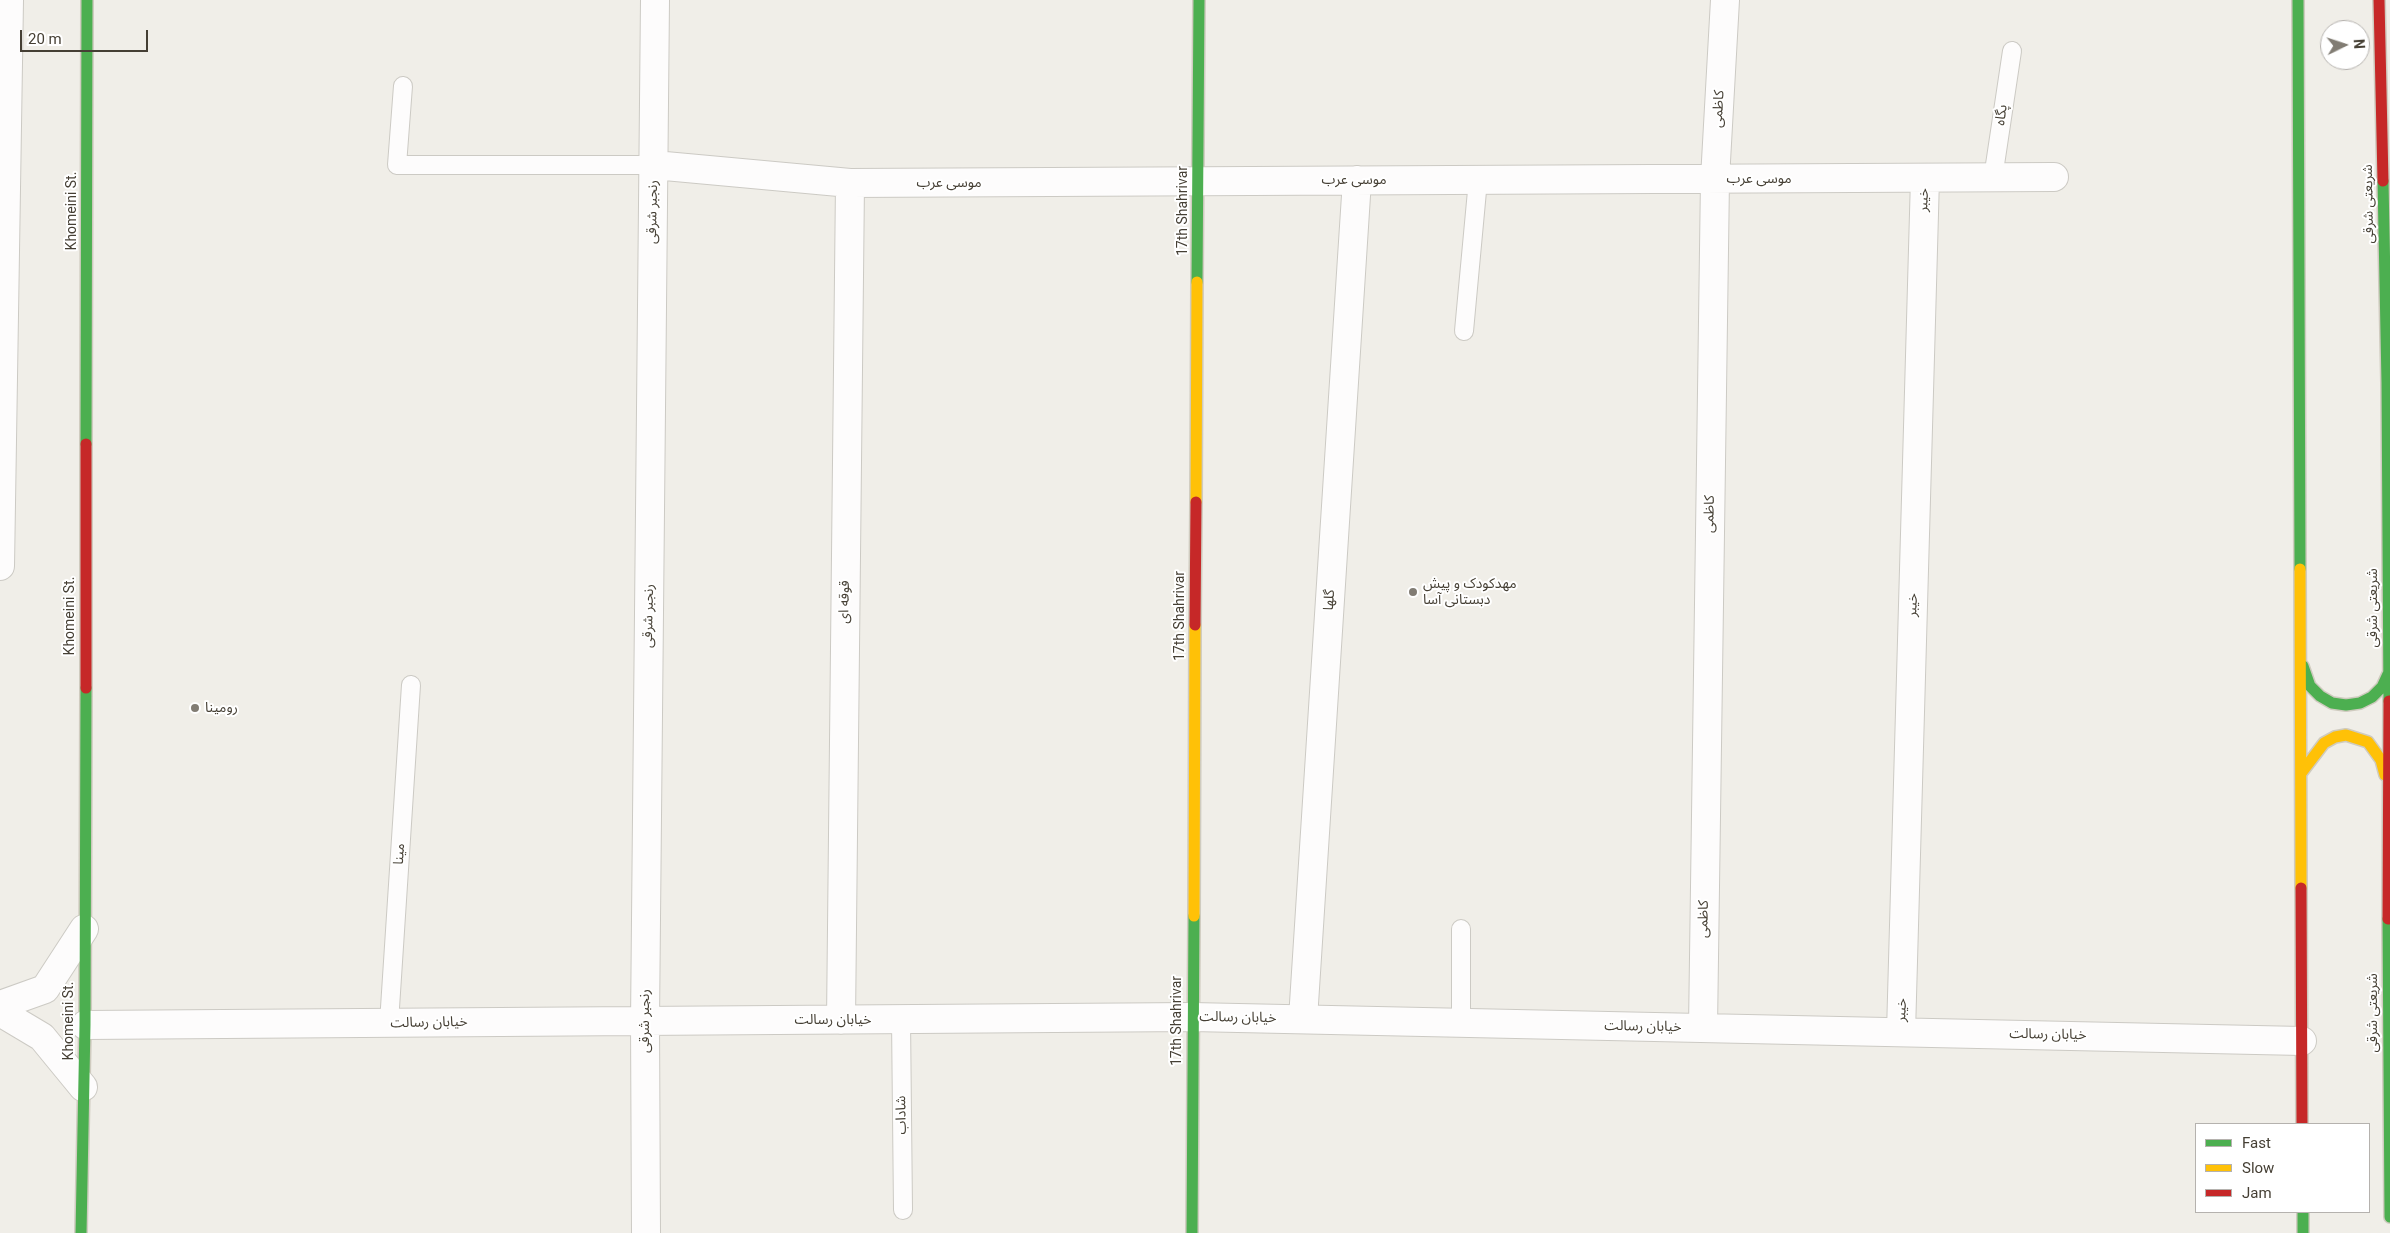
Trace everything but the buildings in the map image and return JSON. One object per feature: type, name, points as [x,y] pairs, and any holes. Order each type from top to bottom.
[{"type":"main road","name":"Khomeini St.","points":[[81,1233],[85,1025],[87,0]]},
{"type":"main road","name":"17th Shahrivar","points":[[1192,1233],[1199,0]]},
{"type":"main road","points":[[2298,0],[2302,660],[2302,1123]]},
{"type":"main road","name":"شریعتی شرقی","points":[[2380,0],[2387,383],[2388,674],[2386,779],[2390,1217]]},
{"type":"main road","points":[[2302,660],[2304,673],[2310,686],[2320,696],[2332,703],[2346,705],[2360,703],[2372,697],[2382,686],[2388,674]]},
{"type":"main road","points":[[2302,772],[2324,743],[2335,737],[2346,735],[2368,742],[2375,750],[2386,779]]},
{"type":"main road","points":[[2303,1213],[2303,1233]]},
{"type":"street","points":[[0,566],[4,170],[10,0]]},
{"type":"street","name":"رنجبر شرقی","points":[[646,1233],[645,1021],[655,0]]},
{"type":"street","name":"کاظمی","points":[[1703,1028],[1715,179],[1725,0]]},
{"type":"street","name":"موسی عرب","points":[[654,165],[850,183],[2054,177]]},
{"type":"street","name":"خیبر","points":[[1901,1032],[1925,178]]},
{"type":"street","name":"گلها","points":[[1303,1020],[1358,180]]},
{"type":"street","name":"قوقه ای","points":[[841,1020],[850,183]]},
{"type":"street","points":[[0,1004],[45,989],[84,929]]},
{"type":"street","points":[[0,1012],[42,1037],[83,1087]]},
{"type":"street","name":"خیابان رسالت","points":[[85,1025],[1192,1017],[2302,1041]]},
{"type":"lane","name":"پگاه","points":[[1994,178],[2012,51]]},
{"type":"lane","points":[[403,86],[397,165],[654,165]]},
{"type":"lane","points":[[1464,331],[1478,180]]},
{"type":"lane","name":"مینا","points":[[389,1023],[411,684]]},
{"type":"lane","points":[[1461,929],[1461,1023]]},
{"type":"lane","name":"شاداب","points":[[901,1019],[903,1210]]},
{"type":"traffic: fast","points":[[86,444],[87,0]]},
{"type":"traffic: fast","points":[[1197,282],[1199,0]]},
{"type":"traffic: fast","points":[[2298,0],[2300,569]]},
{"type":"traffic: fast","points":[[2383,181],[2387,383],[2389,701]]},
{"type":"traffic: fast","points":[[2303,666],[2310,686],[2320,696],[2332,703],[2346,705],[2360,703],[2372,697],[2382,687],[2388,674]]},
{"type":"traffic: fast","points":[[81,1233],[85,1025],[86,688]]},
{"type":"traffic: fast","points":[[1192,1233],[1194,916]]},
{"type":"traffic: fast","points":[[2388,919],[2390,1217]]},
{"type":"traffic: fast","points":[[2303,1213],[2303,1233]]},
{"type":"traffic: slow","points":[[1196,502],[1197,282]]},
{"type":"traffic: slow","points":[[2300,569],[2301,888]]},
{"type":"traffic: slow","points":[[1194,916],[1195,625]]},
{"type":"traffic: slow","points":[[2302,772],[2324,743],[2335,737],[2346,735],[2368,742],[2381,760],[2385,775]]},
{"type":"traffic: jam","points":[[2379,0],[2383,181]]},
{"type":"traffic: jam","points":[[86,444],[86,688]]},
{"type":"traffic: jam","points":[[1195,625],[1196,502]]},
{"type":"traffic: jam","points":[[2388,919],[2389,701]]},
{"type":"traffic: jam","points":[[2301,888],[2302,1123]]},
{"type":"place","name":"مهدکودک و پیش دبستانی آسا","points":[[1413,592]]},
{"type":"place","name":"رومینا","points":[[195,708]]}]
